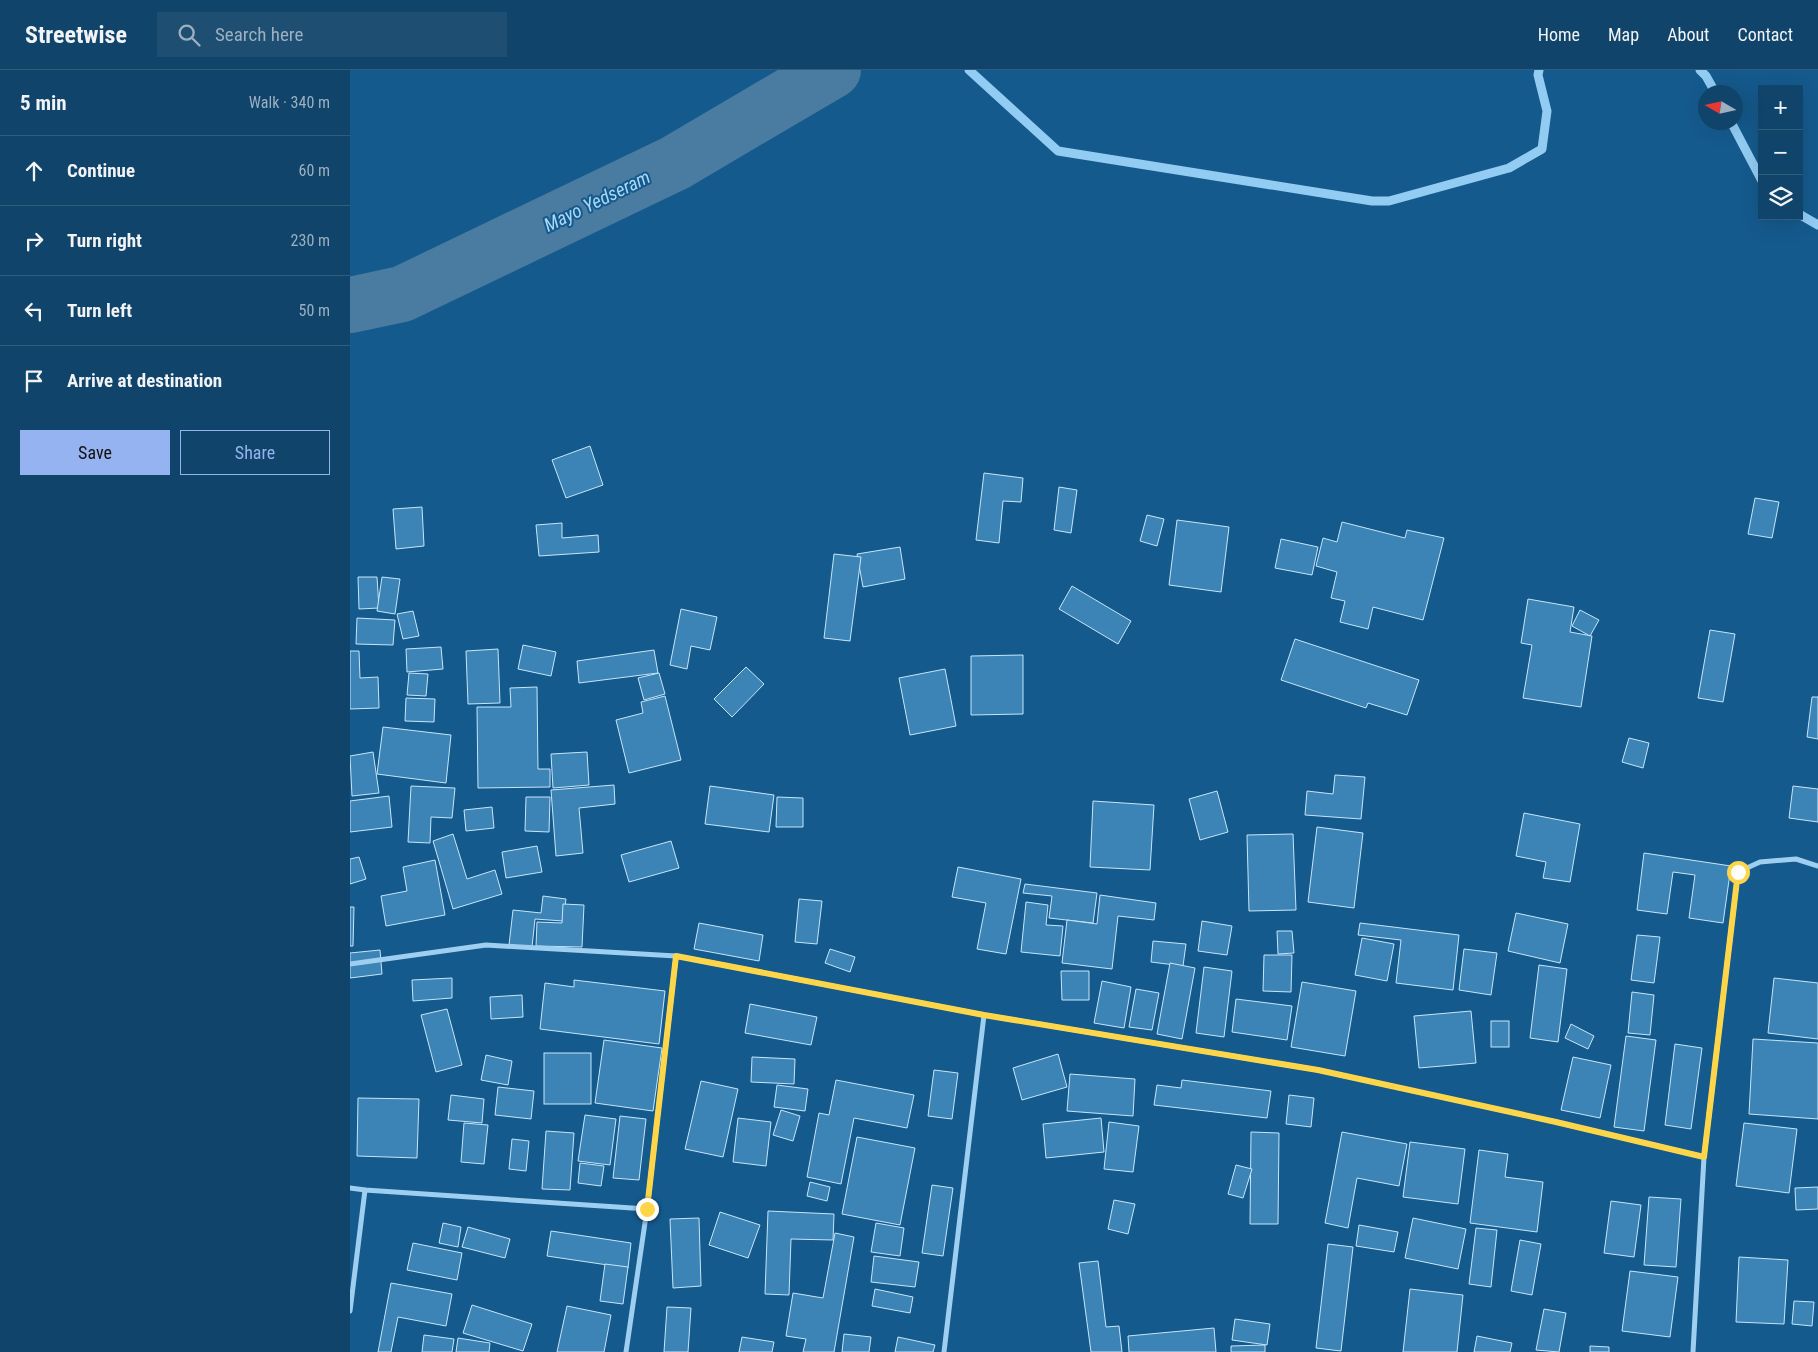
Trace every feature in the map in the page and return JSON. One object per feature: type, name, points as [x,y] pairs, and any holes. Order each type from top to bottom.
[{"type":"street","points":[[1693,1352],[1704,1157],[1738,872],[1760,862],[1796,859],[1818,866]]},
{"type":"street","points":[[350,964],[486,945],[676,956],[984,1015],[1318,1070],[1556,1122],[1704,1157]]},
{"type":"street","points":[[626,1352],[647,1209],[676,956]]},
{"type":"street","points":[[944,1352],[984,1015]]},
{"type":"street","points":[[350,1188],[647,1209]]},
{"type":"street","points":[[350,1311],[365,1190]]},
{"type":"building","points":[[590,446],[603,485],[566,498],[552,460]]},
{"type":"building","points":[[984,473],[1023,478],[1021,502],[1003,501],[999,543],[976,540]]},
{"type":"building","points":[[1059,487],[1077,490],[1071,533],[1054,530]]},
{"type":"building","points":[[1755,498],[1779,502],[1772,538],[1748,534]]},
{"type":"building","points":[[422,507],[424,546],[396,549],[393,509]]},
{"type":"building","points":[[1147,515],[1164,519],[1157,546],[1140,541]]},
{"type":"building","points":[[1177,520],[1229,527],[1221,592],[1169,585]]},
{"type":"building","points":[[1342,522],[1405,538],[1407,530],[1444,538],[1423,620],[1373,607],[1368,629],[1340,622],[1345,601],[1331,598],[1337,572],[1316,566],[1323,538],[1337,542]]},
{"type":"building","points":[[562,523],[562,538],[598,535],[599,552],[539,556],[536,525]]},
{"type":"building","points":[[1281,539],[1318,547],[1312,575],[1275,568]]},
{"type":"building","points":[[900,547],[905,579],[863,587],[857,554]]},
{"type":"building","points":[[834,554],[861,557],[850,641],[824,638]]},
{"type":"building","points":[[358,577],[377,577],[379,608],[359,609]]},
{"type":"building","points":[[382,577],[400,579],[395,614],[377,611]]},
{"type":"building","points":[[1072,586],[1131,621],[1118,644],[1059,609]]},
{"type":"building","points":[[1528,599],[1574,607],[1570,632],[1592,636],[1581,707],[1523,698],[1532,645],[1521,643]]},
{"type":"building","points":[[681,609],[717,617],[710,650],[691,646],[687,669],[670,665]]},
{"type":"building","points":[[1580,610],[1599,620],[1590,636],[1572,626]]},
{"type":"building","points":[[413,611],[419,636],[403,639],[397,614]]},
{"type":"building","points":[[357,618],[395,620],[393,645],[356,644]]},
{"type":"building","points":[[1710,630],[1735,634],[1723,702],[1698,698]]},
{"type":"building","points":[[1295,639],[1419,680],[1407,715],[1368,703],[1366,708],[1281,680]]},
{"type":"building","points":[[523,645],[556,652],[551,676],[518,669]]},
{"type":"building","points":[[441,647],[443,669],[407,672],[406,649]]},
{"type":"building","points":[[498,649],[500,703],[468,704],[466,651]]},
{"type":"building","points":[[654,650],[658,673],[579,683],[577,661]]},
{"type":"building","points":[[350,651],[359,651],[360,678],[378,677],[379,708],[350,709]]},
{"type":"building","points":[[1023,655],[1023,714],[971,715],[971,656]]},
{"type":"building","points":[[746,667],[764,684],[732,717],[714,699]]},
{"type":"building","points":[[945,669],[956,726],[910,735],[899,678]]},
{"type":"building","points":[[409,673],[428,674],[426,696],[407,695]]},
{"type":"building","points":[[659,673],[665,694],[644,700],[638,678]]},
{"type":"building","points":[[537,687],[538,769],[550,769],[550,787],[478,788],[477,707],[511,707],[510,688]]},
{"type":"building","points":[[665,696],[681,760],[629,773],[616,720],[643,713],[641,702]]},
{"type":"building","points":[[1812,697],[1818,697],[1818,739],[1807,737]]},
{"type":"building","points":[[406,698],[435,699],[434,722],[405,721]]},
{"type":"building","points":[[383,727],[451,735],[446,783],[377,774]]},
{"type":"building","points":[[1629,738],[1649,743],[1643,768],[1622,762]]},
{"type":"building","points":[[373,752],[379,793],[352,796],[350,756]]},
{"type":"building","points":[[587,752],[589,785],[553,788],[551,754]]},
{"type":"building","points":[[1335,775],[1365,777],[1361,819],[1305,815],[1307,791],[1333,794]]},
{"type":"building","points":[[614,785],[615,804],[579,808],[583,853],[556,856],[551,790]]},
{"type":"building","points":[[411,786],[455,788],[452,818],[431,817],[430,843],[408,842]]},
{"type":"building","points":[[710,786],[774,795],[769,832],[705,824]]},
{"type":"building","points":[[1793,786],[1818,789],[1818,822],[1789,818]]},
{"type":"building","points":[[1217,791],[1228,832],[1200,840],[1189,799]]},
{"type":"building","points":[[389,796],[392,827],[350,832],[350,801]]},
{"type":"building","points":[[526,797],[550,797],[549,832],[525,831]]},
{"type":"building","points":[[777,797],[803,798],[803,827],[776,827]]},
{"type":"building","points":[[1093,801],[1154,805],[1150,870],[1090,867]]},
{"type":"building","points":[[492,807],[494,828],[466,831],[464,810]]},
{"type":"building","points":[[1524,813],[1580,824],[1570,882],[1543,878],[1546,862],[1516,856]]},
{"type":"building","points":[[1317,827],[1363,833],[1354,908],[1308,902]]},
{"type":"building","points":[[453,834],[467,879],[495,870],[502,894],[453,909],[433,841]]},
{"type":"building","points":[[1293,834],[1296,910],[1249,911],[1247,835]]},
{"type":"building","points":[[671,841],[679,868],[629,882],[621,855]]},
{"type":"building","points":[[537,846],[542,872],[506,878],[502,852]]},
{"type":"building","points":[[1644,853],[1731,866],[1723,923],[1689,918],[1695,875],[1673,872],[1667,914],[1637,910]]},
{"type":"building","points":[[359,857],[366,879],[350,884],[350,859]]},
{"type":"building","points":[[435,860],[445,915],[386,926],[381,896],[407,891],[403,867]]},
{"type":"building","points":[[958,867],[1021,879],[1006,954],[977,949],[986,903],[952,897]]},
{"type":"building","points":[[1025,884],[1097,893],[1093,923],[1049,918],[1052,896],[1023,893]]},
{"type":"building","points":[[1100,895],[1156,903],[1154,920],[1118,916],[1112,969],[1062,963],[1067,920],[1097,924]]},
{"type":"building","points":[[543,896],[566,899],[563,921],[535,919],[532,947],[509,945],[513,910],[541,913]]},
{"type":"building","points":[[799,899],[822,901],[817,944],[795,942]]},
{"type":"building","points":[[1026,902],[1048,905],[1046,925],[1063,926],[1060,956],[1021,952]]},
{"type":"building","points":[[563,904],[584,905],[582,947],[536,946],[537,922],[562,923]]},
{"type":"building","points":[[350,907],[354,907],[353,946],[350,946]]},
{"type":"building","points":[[1516,913],[1568,924],[1560,963],[1508,951]]},
{"type":"building","points":[[1202,921],[1232,926],[1227,955],[1198,951]]},
{"type":"building","points":[[699,923],[763,935],[759,961],[694,949]]},
{"type":"building","points":[[1360,923],[1459,935],[1453,990],[1396,983],[1401,940],[1358,935]]},
{"type":"building","points":[[1277,931],[1292,931],[1294,953],[1278,954]]},
{"type":"building","points":[[1637,935],[1660,937],[1654,983],[1631,980]]},
{"type":"building","points":[[1362,938],[1394,944],[1387,981],[1355,975]]},
{"type":"building","points":[[1153,941],[1186,944],[1183,966],[1151,962]]},
{"type":"building","points":[[830,949],[855,957],[850,972],[825,963]]},
{"type":"building","points":[[1464,949],[1497,953],[1491,995],[1459,990]]},
{"type":"building","points":[[380,950],[382,974],[350,978],[350,953]]},
{"type":"building","points":[[1264,955],[1292,955],[1291,992],[1263,991]]},
{"type":"building","points":[[1170,963],[1195,968],[1182,1039],[1157,1034]]},
{"type":"building","points":[[1539,965],[1567,969],[1558,1042],[1530,1038]]},
{"type":"building","points":[[1204,967],[1232,971],[1224,1037],[1196,1033]]},
{"type":"building","points":[[1061,971],[1089,971],[1089,1000],[1062,1000]]},
{"type":"building","points":[[452,978],[452,998],[413,1001],[412,980]]},
{"type":"building","points":[[1774,978],[1818,983],[1818,1039],[1768,1033]]},
{"type":"building","points":[[574,980],[665,991],[659,1044],[540,1029],[545,983],[574,987]]},
{"type":"building","points":[[1102,981],[1131,987],[1124,1028],[1094,1023]]},
{"type":"building","points":[[1302,982],[1356,991],[1345,1056],[1291,1047]]},
{"type":"building","points":[[1136,989],[1159,993],[1152,1030],[1129,1027]]},
{"type":"building","points":[[1632,992],[1654,995],[1650,1035],[1628,1033]]},
{"type":"building","points":[[522,995],[523,1017],[491,1019],[490,997]]},
{"type":"building","points":[[1236,999],[1292,1006],[1287,1040],[1232,1032]]},
{"type":"building","points":[[750,1004],[817,1017],[811,1045],[745,1033]]},
{"type":"building","points":[[447,1009],[462,1065],[436,1072],[421,1015]]},
{"type":"building","points":[[1471,1011],[1476,1063],[1419,1068],[1414,1016]]},
{"type":"building","points":[[1491,1021],[1509,1021],[1509,1047],[1491,1047]]},
{"type":"building","points":[[1571,1024],[1594,1036],[1588,1049],[1565,1038]]},
{"type":"building","points":[[1626,1036],[1656,1040],[1644,1131],[1614,1127]]},
{"type":"building","points":[[1753,1039],[1818,1043],[1818,1119],[1749,1114]]},
{"type":"building","points":[[604,1040],[662,1048],[653,1111],[595,1103]]},
{"type":"building","points":[[1675,1044],[1702,1048],[1691,1129],[1665,1125]]},
{"type":"building","points":[[544,1053],[591,1053],[591,1104],[544,1104]]},
{"type":"building","points":[[1058,1054],[1067,1087],[1022,1100],[1013,1068]]},
{"type":"building","points":[[486,1055],[512,1061],[508,1085],[481,1080]]},
{"type":"building","points":[[752,1057],[795,1059],[794,1084],[751,1082]]},
{"type":"building","points":[[1573,1057],[1611,1065],[1600,1118],[1561,1110]]},
{"type":"building","points":[[934,1070],[958,1073],[952,1119],[928,1116]]},
{"type":"building","points":[[1070,1074],[1135,1079],[1133,1116],[1067,1111]]},
{"type":"building","points":[[836,1080],[914,1095],[907,1128],[854,1118],[841,1184],[807,1177],[819,1113],[829,1115]]},
{"type":"building","points":[[1182,1080],[1271,1091],[1267,1118],[1154,1105],[1157,1085],[1181,1088]]},
{"type":"building","points":[[701,1081],[738,1089],[723,1157],[685,1149]]},
{"type":"building","points":[[777,1085],[808,1089],[805,1111],[774,1107]]},
{"type":"building","points":[[498,1087],[534,1091],[531,1119],[495,1115]]},
{"type":"building","points":[[451,1095],[484,1099],[482,1123],[448,1120]]},
{"type":"building","points":[[1289,1095],[1314,1098],[1311,1127],[1286,1124]]},
{"type":"building","points":[[358,1098],[419,1099],[417,1158],[357,1156]]},
{"type":"building","points":[[781,1110],[800,1116],[793,1141],[773,1135]]},
{"type":"building","points":[[585,1115],[616,1119],[610,1165],[578,1161]]},
{"type":"building","points":[[620,1116],[646,1119],[639,1180],[613,1178]]},
{"type":"building","points":[[738,1118],[771,1122],[766,1166],[733,1162]]},
{"type":"building","points":[[1101,1118],[1104,1152],[1046,1158],[1043,1124]]},
{"type":"building","points":[[1109,1122],[1139,1126],[1133,1172],[1104,1169]]},
{"type":"building","points":[[464,1123],[488,1125],[484,1164],[461,1162]]},
{"type":"building","points":[[1744,1123],[1797,1129],[1789,1193],[1736,1186]]},
{"type":"building","points":[[546,1131],[574,1133],[570,1190],[542,1189]]},
{"type":"building","points":[[1251,1132],[1279,1133],[1278,1224],[1250,1224]]},
{"type":"building","points":[[1342,1132],[1407,1144],[1399,1186],[1357,1178],[1348,1228],[1325,1223]]},
{"type":"building","points":[[857,1137],[915,1148],[900,1225],[842,1214]]},
{"type":"building","points":[[512,1139],[529,1141],[526,1171],[509,1169]]},
{"type":"building","points":[[1410,1142],[1465,1149],[1458,1204],[1403,1197]]},
{"type":"building","points":[[1479,1150],[1508,1154],[1505,1177],[1543,1182],[1537,1232],[1470,1223]]},
{"type":"building","points":[[580,1163],[604,1166],[601,1186],[578,1183]]},
{"type":"building","points":[[1236,1165],[1252,1169],[1243,1198],[1228,1194]]},
{"type":"building","points":[[810,1182],[830,1187],[827,1201],[807,1196]]},
{"type":"building","points":[[932,1185],[953,1188],[943,1256],[922,1253]]},
{"type":"building","points":[[1818,1187],[1818,1209],[1796,1210],[1795,1188]]},
{"type":"building","points":[[1649,1197],[1681,1199],[1676,1267],[1644,1265]]},
{"type":"building","points":[[1114,1200],[1135,1204],[1128,1234],[1108,1229]]},
{"type":"building","points":[[1611,1201],[1641,1205],[1634,1257],[1604,1253]]},
{"type":"building","points":[[768,1211],[834,1214],[833,1240],[791,1239],[789,1295],[765,1294]]},
{"type":"building","points":[[720,1212],[760,1225],[748,1258],[709,1245]]},
{"type":"building","points":[[699,1218],[701,1286],[673,1288],[670,1219]]},
{"type":"building","points":[[1413,1218],[1466,1229],[1458,1269],[1405,1258]]},
{"type":"building","points":[[443,1223],[461,1227],[458,1247],[439,1243]]},
{"type":"building","points":[[876,1223],[904,1228],[900,1256],[871,1252]]},
{"type":"building","points":[[1359,1225],[1398,1232],[1394,1252],[1356,1246]]},
{"type":"building","points":[[468,1227],[510,1239],[505,1258],[462,1247]]},
{"type":"building","points":[[1476,1228],[1497,1230],[1491,1287],[1469,1284]]},
{"type":"building","points":[[551,1231],[631,1243],[628,1268],[547,1256]]},
{"type":"building","points":[[835,1233],[854,1237],[834,1352],[803,1352],[806,1339],[786,1336],[793,1293],[823,1298]]},
{"type":"building","points":[[1520,1240],[1541,1244],[1532,1295],[1511,1291]]},
{"type":"building","points":[[413,1243],[462,1253],[457,1280],[407,1270]]},
{"type":"building","points":[[1328,1244],[1353,1247],[1341,1351],[1316,1348]]},
{"type":"building","points":[[874,1256],[919,1262],[915,1287],[871,1282]]},
{"type":"building","points":[[1739,1257],[1788,1260],[1784,1324],[1736,1322]]},
{"type":"building","points":[[1098,1261],[1106,1327],[1119,1326],[1122,1352],[1091,1352],[1079,1263]]},
{"type":"building","points":[[605,1264],[628,1267],[623,1304],[600,1301]]},
{"type":"building","points":[[1630,1271],[1678,1277],[1670,1337],[1622,1331]]},
{"type":"building","points":[[391,1283],[452,1294],[446,1326],[398,1317],[391,1352],[378,1352]]},
{"type":"building","points":[[875,1289],[913,1297],[910,1313],[872,1306]]},
{"type":"building","points":[[1410,1289],[1463,1295],[1457,1352],[1403,1352]]},
{"type":"building","points":[[1794,1301],[1814,1302],[1812,1326],[1792,1324]]},
{"type":"building","points":[[472,1305],[532,1324],[523,1351],[463,1333]]},
{"type":"building","points":[[567,1306],[611,1315],[604,1352],[557,1352]]},
{"type":"building","points":[[667,1307],[691,1308],[688,1352],[664,1352]]},
{"type":"building","points":[[1544,1309],[1566,1313],[1559,1352],[1536,1350]]},
{"type":"building","points":[[1235,1319],[1270,1324],[1267,1345],[1232,1340]]},
{"type":"building","points":[[1214,1328],[1216,1352],[1129,1352],[1128,1336]]},
{"type":"building","points":[[844,1334],[871,1337],[869,1352],[842,1352]]},
{"type":"building","points":[[424,1335],[454,1339],[452,1352],[422,1352]]},
{"type":"building","points":[[1477,1336],[1512,1343],[1510,1352],[1474,1352]]},
{"type":"building","points":[[742,1337],[774,1342],[772,1352],[739,1352]]},
{"type":"building","points":[[898,1337],[935,1345],[933,1352],[895,1352]]},
{"type":"building","points":[[458,1338],[490,1343],[489,1352],[456,1352]]},
{"type":"building","points":[[1265,1345],[1265,1352],[1231,1352],[1231,1346]]},
{"type":"building","points":[[1590,1346],[1609,1347],[1609,1352],[1590,1352]]},
{"type":"waterway","name":"Mayo Yedseram","points":[[350,305],[402,294],[675,163],[833,70]]},
{"type":"waterway","points":[[969,70],[1058,151],[1372,201],[1389,201],[1509,168],[1542,149],[1547,111],[1538,75],[1539,70]]},
{"type":"waterway","points":[[1700,70],[1711,85]]},
{"type":"waterway","points":[[1735,130],[1759,175]]},
{"type":"waterway","points":[[1803,216],[1818,225]]},
{"type":"route","points":[[647,1209],[676,956],[984,1015],[1318,1070],[1556,1122],[1704,1157],[1738,872]]}]
